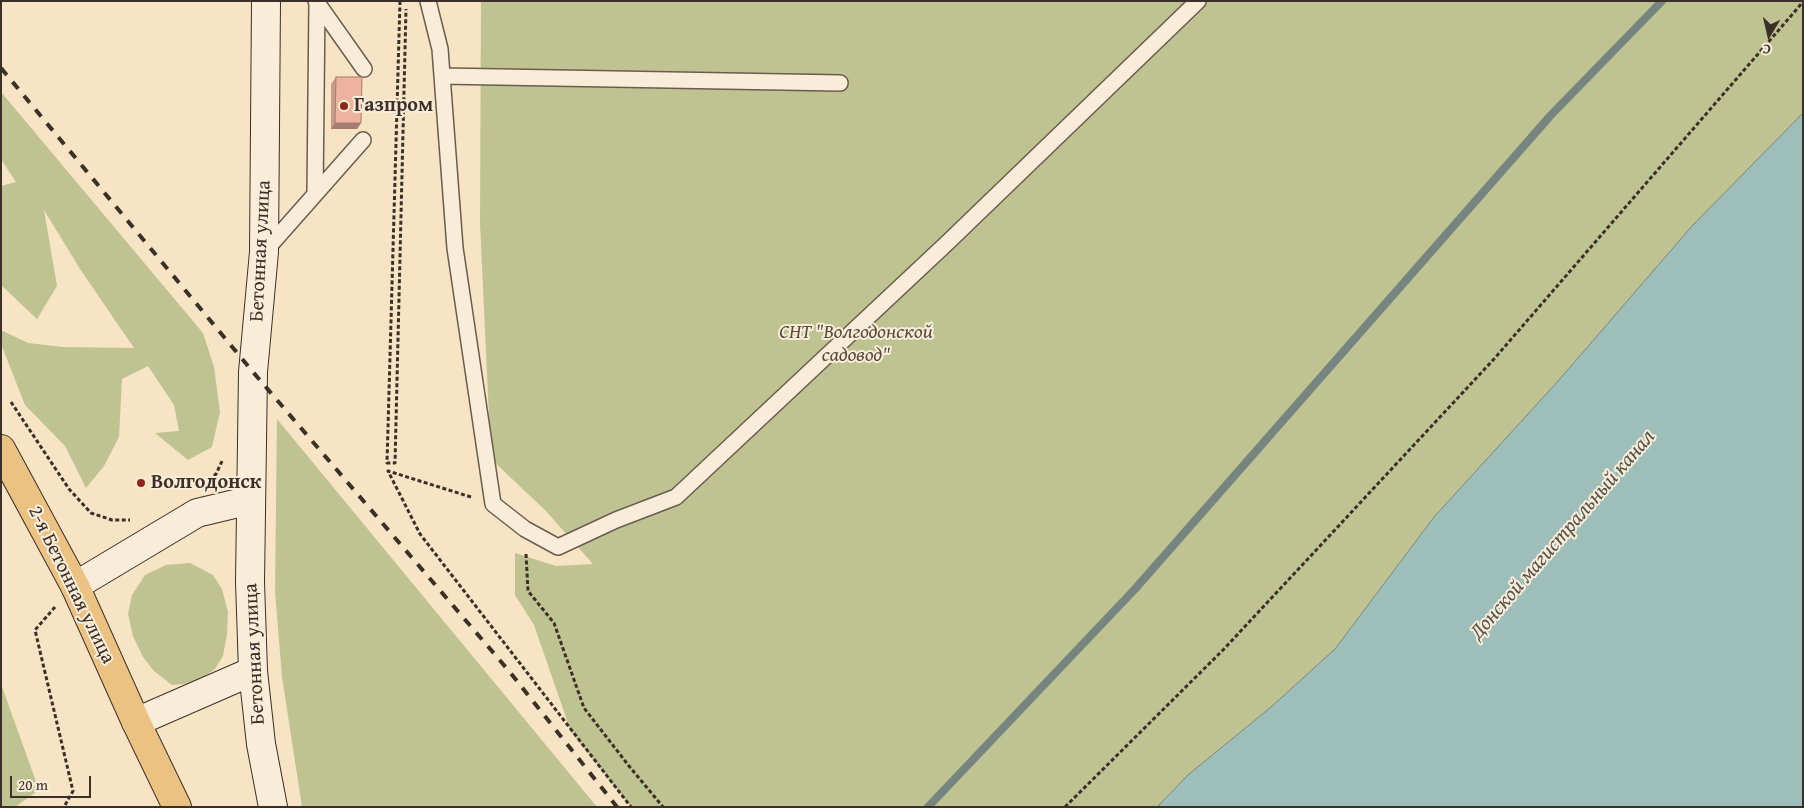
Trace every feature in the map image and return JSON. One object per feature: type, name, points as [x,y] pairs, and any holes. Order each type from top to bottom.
[{"type":"main road","name":"Бетонная улица","points":[[266,1],[264,252],[253,372],[250,582],[254,671],[261,744],[273,807]]},
{"type":"main road","name":"2-я Бетонная улица","points":[[2,451],[75,586],[136,722],[177,807]]},
{"type":"main road","points":[[75,586],[197,513],[251,500]]},
{"type":"main road","points":[[136,722],[254,671]]},
{"type":"main road","name":"2-я Бетонная улица","points":[[136,722],[167,807]]},
{"type":"lane","points":[[428,1],[440,48],[456,248],[493,504],[525,529],[558,547],[616,520],[676,497],[946,244],[1198,1]]},
{"type":"lane","points":[[314,194],[317,2]]},
{"type":"lane","points":[[317,2],[364,69]]},
{"type":"lane","points":[[442,76],[840,83]]},
{"type":"lane","points":[[264,252],[364,140]]},
{"type":"path","points":[[400,1],[388,471],[420,534],[571,732],[631,807]]},
{"type":"path","points":[[387,462],[396,463],[407,1]]},
{"type":"path","points":[[1065,807],[1224,650],[1494,359],[1803,2]]},
{"type":"path","points":[[11,402],[69,489],[91,513],[112,520],[135,520]]},
{"type":"path","points":[[203,486],[216,474],[224,458]]},
{"type":"path","points":[[388,471],[493,504]]},
{"type":"path","points":[[525,529],[528,591],[554,623],[584,708],[628,766],[663,807]]},
{"type":"path","points":[[64,807],[73,791],[35,630],[75,586]]},
{"type":"green space","name":"СНТ \"Волгодонской садовод\"","points":[[481,1],[1803,1],[1803,113],[1692,226],[1559,380],[1434,517],[1335,649],[1271,707],[1188,775],[1157,807],[631,807],[571,732],[534,625],[515,595],[515,553],[556,566],[593,564],[545,510],[491,459],[480,223]]},
{"type":"green space","points":[[1,92],[203,333],[214,367],[220,412],[212,447],[188,460],[155,433],[179,431],[174,405],[148,366],[122,379],[119,437],[104,466],[86,488],[65,446],[25,405],[1,344],[1,330],[28,343],[63,347],[134,348],[80,269],[44,210],[57,286],[37,319],[1,285],[1,186],[16,182],[1,159]]},
{"type":"green space","points":[[277,419],[597,807],[302,807],[282,677],[275,591]]},
{"type":"green space","points":[[190,563],[213,575],[222,589],[228,612],[227,634],[223,656],[215,669],[196,683],[172,685],[154,671],[143,657],[133,636],[128,614],[132,595],[145,575],[166,565]]},
{"type":"green space","points":[[1,684],[39,790],[15,807],[1,807]]},
{"type":"water","name":"Донской магистральный канал","points":[[1803,113],[1803,807],[1157,807],[1188,775],[1271,707],[1335,649],[1434,517],[1559,380],[1692,226]]},
{"type":"building","name":"Газпром","points":[[336,77],[362,77],[361,123],[335,123]]},
{"type":"waterway","points":[[928,807],[1135,589],[1551,115],[1662,1]]},
{"type":"railway","points":[[1,68],[253,372],[509,671],[617,807]]},
{"type":"place","name":"Газпром","points":[[344,106]]},
{"type":"place","name":"Волгодонск","points":[[141,483]]}]
